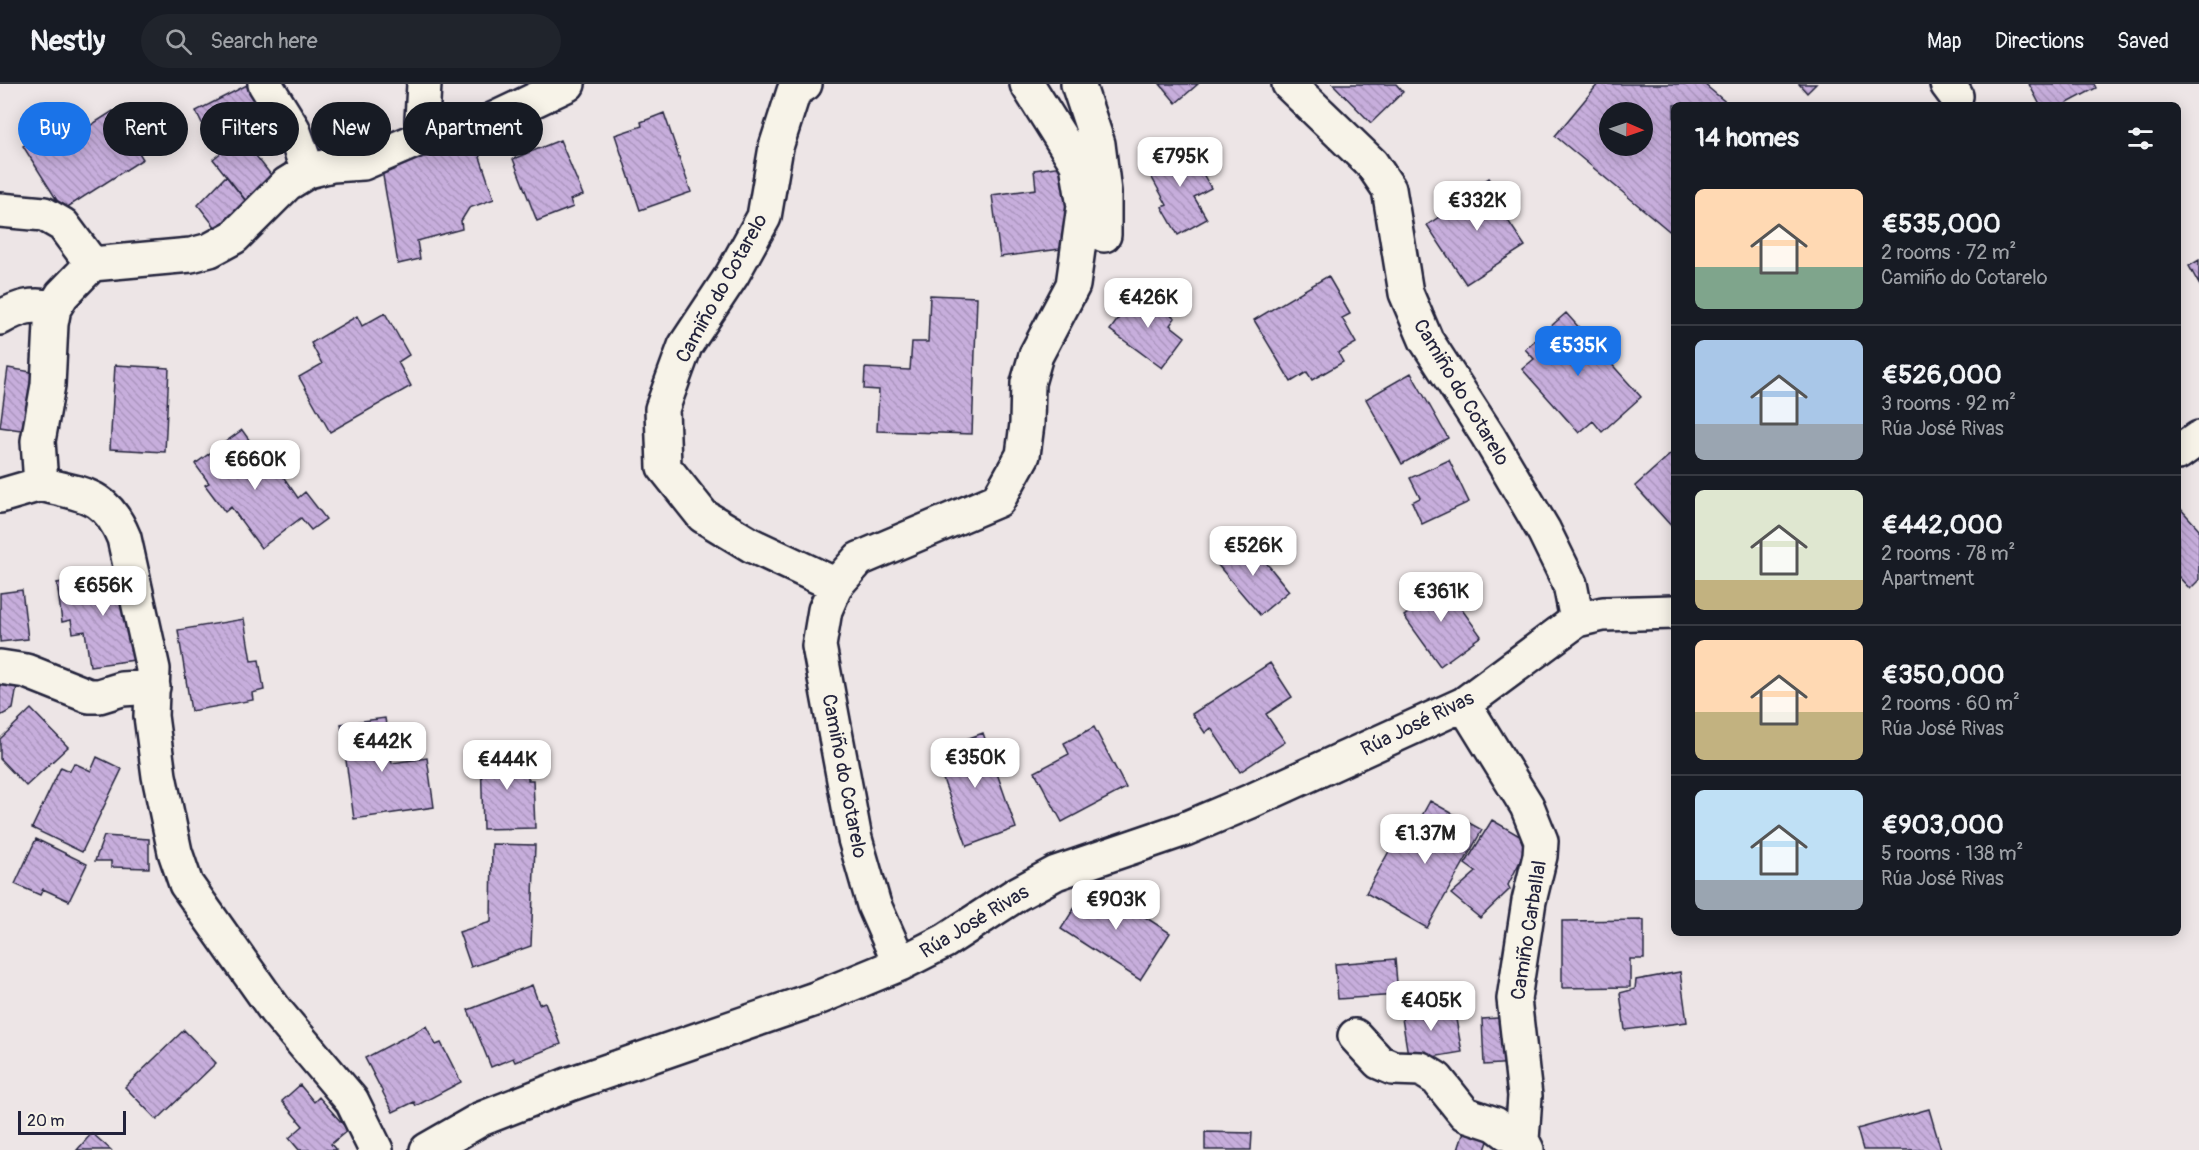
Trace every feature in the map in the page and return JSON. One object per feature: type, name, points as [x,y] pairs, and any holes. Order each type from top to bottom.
[{"type":"street","points":[[265,84],[293,129],[308,171]]},
{"type":"street","points":[[423,102],[424,84]]},
{"type":"street","points":[[530,102],[568,84]]},
{"type":"street","name":"Camiño do Cotarelo","points":[[805,84],[794,91],[777,147],[764,217],[732,275],[685,346],[662,409],[664,467],[703,516],[751,545],[836,585]]},
{"type":"street","name":"Camiño do Cotarelo","points":[[900,964],[874,905],[855,839],[819,646],[825,610],[836,585],[858,559],[998,500],[1023,455],[1027,424],[1028,383],[1036,355],[1073,285],[1083,206],[1077,164],[1027,84]]},
{"type":"street","points":[[1078,84],[1098,144],[1104,192],[1104,235]]},
{"type":"street","name":"Camiño do Cotarelo","points":[[1289,84],[1372,164],[1389,189],[1406,292],[1426,340],[1488,436],[1544,531],[1570,584],[1577,620]]},
{"type":"street","points":[[41,484],[38,441],[48,385],[54,308],[62,295],[92,264],[191,255],[210,250],[234,237],[287,184],[308,171],[332,165],[363,163],[403,146]]},
{"type":"street","points":[[0,210],[44,214],[63,225],[92,264]]},
{"type":"street","points":[[0,318],[12,311],[37,304],[54,308]]},
{"type":"street","points":[[0,496],[41,484],[89,496],[106,506],[118,524],[124,538],[153,669],[151,716],[159,776],[175,852],[186,884],[275,1010],[352,1101],[376,1150]]},
{"type":"street","name":"Rúa José Rivas","points":[[427,1150],[481,1119],[503,1110],[570,1084],[815,999],[900,964],[945,941],[1017,894],[1056,873],[1185,829],[1464,704],[1577,620],[1603,614],[1671,612]]},
{"type":"street","points":[[0,667],[26,671],[89,696],[99,696],[122,688],[153,687]]},
{"type":"street","name":"Camiño Carballal","points":[[1464,704],[1527,806],[1541,841],[1540,856],[1528,901],[1514,999],[1525,1096],[1525,1145]]},
{"type":"street","name":"Camiño Carballal","points":[[1355,1036],[1379,1062],[1393,1068],[1421,1069],[1437,1079],[1465,1114],[1495,1125],[1525,1145]]},
{"type":"building","points":[[249,84],[263,102],[214,102]]},
{"type":"building","points":[[1160,84],[1198,84],[1176,103]]},
{"type":"building","points":[[1333,84],[1396,84],[1403,92],[1371,123]]},
{"type":"building","points":[[1598,84],[1704,84],[1725,102],[1671,102],[1671,233],[1555,136]]},
{"type":"building","points":[[1799,84],[1816,84],[1807,93]]},
{"type":"building","points":[[2029,84],[2094,84],[2096,88],[2070,102],[2038,102]]},
{"type":"building","points":[[664,113],[691,192],[640,210],[615,135],[642,126],[641,122]]},
{"type":"building","points":[[103,117],[103,156],[141,156],[143,159],[63,210],[29,156],[91,156],[91,125]]},
{"type":"building","points":[[560,140],[583,195],[570,200],[573,207],[537,221],[513,159],[520,156],[543,156],[543,147]]},
{"type":"building","points":[[1186,144],[1211,188],[1194,197],[1207,219],[1178,235],[1162,207],[1167,205],[1146,167]]},
{"type":"building","points":[[217,156],[256,156],[275,180],[247,202],[213,159]]},
{"type":"building","points":[[424,156],[480,156],[494,199],[469,208],[461,221],[462,229],[417,241],[420,259],[398,264],[382,170]]},
{"type":"building","points":[[1070,165],[1072,229],[1068,248],[1000,257],[992,195],[1036,189],[1034,170]]},
{"type":"building","points":[[226,176],[248,204],[220,233],[198,205]]},
{"type":"building","points":[[1489,178],[1509,209],[1503,213],[1525,246],[1466,284],[1427,225],[1448,211],[1446,207]]},
{"type":"building","points":[[2199,260],[2199,284],[2189,266]]},
{"type":"building","points":[[1328,276],[1350,314],[1342,318],[1356,343],[1338,353],[1343,362],[1312,380],[1307,372],[1291,382],[1254,320]]},
{"type":"building","points":[[1139,290],[1175,318],[1170,325],[1185,337],[1162,368],[1110,330]]},
{"type":"building","points":[[930,295],[977,297],[972,434],[877,431],[879,390],[864,389],[865,368],[910,370],[912,342],[928,342]]},
{"type":"building","points":[[385,313],[409,355],[398,362],[411,386],[330,432],[299,377],[322,364],[311,343],[357,316],[362,326]]},
{"type":"building","points":[[1566,313],[1641,397],[1602,432],[1593,421],[1579,433],[1522,369],[1534,359],[1525,349]]},
{"type":"building","points":[[115,365],[169,368],[165,452],[110,449]]},
{"type":"building","points":[[8,368],[44,374],[35,432],[0,427]]},
{"type":"building","points":[[1411,373],[1448,438],[1402,464],[1366,399]]},
{"type":"building","points":[[242,430],[275,476],[280,472],[298,498],[305,492],[326,519],[311,530],[301,518],[261,548],[231,507],[225,512],[205,485],[209,483],[195,464]]},
{"type":"building","points":[[1671,454],[1671,526],[1635,486]]},
{"type":"building","points":[[1449,460],[1469,502],[1422,524],[1412,502],[1420,498],[1410,478]]},
{"type":"building","points":[[2181,509],[2199,529],[2199,580],[2190,589],[2181,579]]},
{"type":"building","points":[[1247,539],[1289,591],[1260,615],[1217,564]]},
{"type":"building","points":[[130,572],[142,659],[90,666],[85,631],[73,633],[71,620],[62,622],[57,583]]},
{"type":"building","points":[[1440,579],[1481,636],[1440,666],[1404,616],[1412,610],[1407,603]]},
{"type":"building","points":[[22,590],[28,639],[0,642],[0,593]]},
{"type":"building","points":[[244,619],[251,661],[259,660],[264,690],[252,693],[253,700],[191,711],[178,630]]},
{"type":"building","points":[[1270,663],[1292,697],[1266,714],[1285,742],[1240,772],[1211,728],[1205,733],[1192,714]]},
{"type":"building","points":[[0,681],[17,686],[13,709],[0,716]]},
{"type":"building","points":[[31,709],[68,747],[26,786],[0,759],[0,739]]},
{"type":"building","points":[[385,718],[392,763],[427,758],[434,807],[354,819],[341,724]]},
{"type":"building","points":[[1094,727],[1126,788],[1062,822],[1035,772],[1069,754],[1064,743]]},
{"type":"building","points":[[983,733],[1016,828],[967,846],[933,751]]},
{"type":"building","points":[[528,752],[528,780],[533,780],[535,828],[483,829],[481,753]]},
{"type":"building","points":[[97,757],[122,769],[82,852],[32,828],[61,767],[70,771],[74,763],[91,771]]},
{"type":"building","points":[[1430,801],[1482,830],[1427,928],[1366,893],[1398,835],[1408,841]]},
{"type":"building","points":[[1492,820],[1530,842],[1508,885],[1510,889],[1480,918],[1451,894],[1476,872],[1465,864]]},
{"type":"building","points":[[104,836],[149,839],[149,868],[111,867],[111,861],[95,861]]},
{"type":"building","points":[[36,839],[87,864],[69,901],[43,889],[40,895],[15,884]]},
{"type":"building","points":[[492,844],[535,845],[531,946],[471,967],[459,932],[491,922]]},
{"type":"building","points":[[1091,882],[1170,933],[1140,980],[1061,929]]},
{"type":"building","points":[[1644,920],[1644,959],[1630,959],[1630,987],[1562,988],[1562,921]]},
{"type":"building","points":[[1395,959],[1398,995],[1338,999],[1335,964]]},
{"type":"building","points":[[1680,972],[1687,1022],[1625,1030],[1620,993],[1635,989],[1636,980]]},
{"type":"building","points":[[532,985],[539,1004],[545,1002],[561,1044],[515,1062],[513,1058],[491,1067],[468,1010]]},
{"type":"building","points":[[1453,1003],[1462,1052],[1409,1061],[1401,1012]]},
{"type":"building","points":[[1514,1017],[1516,1063],[1484,1065],[1482,1019]]},
{"type":"building","points":[[426,1026],[436,1045],[441,1043],[461,1082],[416,1106],[414,1102],[393,1112],[365,1058]]},
{"type":"building","points":[[184,1030],[216,1063],[157,1120],[125,1087]]},
{"type":"building","points":[[300,1085],[314,1102],[319,1097],[348,1130],[331,1144],[336,1150],[299,1150],[289,1138],[303,1126],[282,1101]]},
{"type":"building","points":[[1929,1109],[1941,1150],[1863,1150],[1857,1129]]},
{"type":"building","points":[[1467,1122],[1492,1130],[1485,1150],[1458,1150]]},
{"type":"building","points":[[1205,1132],[1252,1133],[1251,1150],[1205,1150]]},
{"type":"building","points":[[92,1133],[111,1150],[77,1150]]}]
